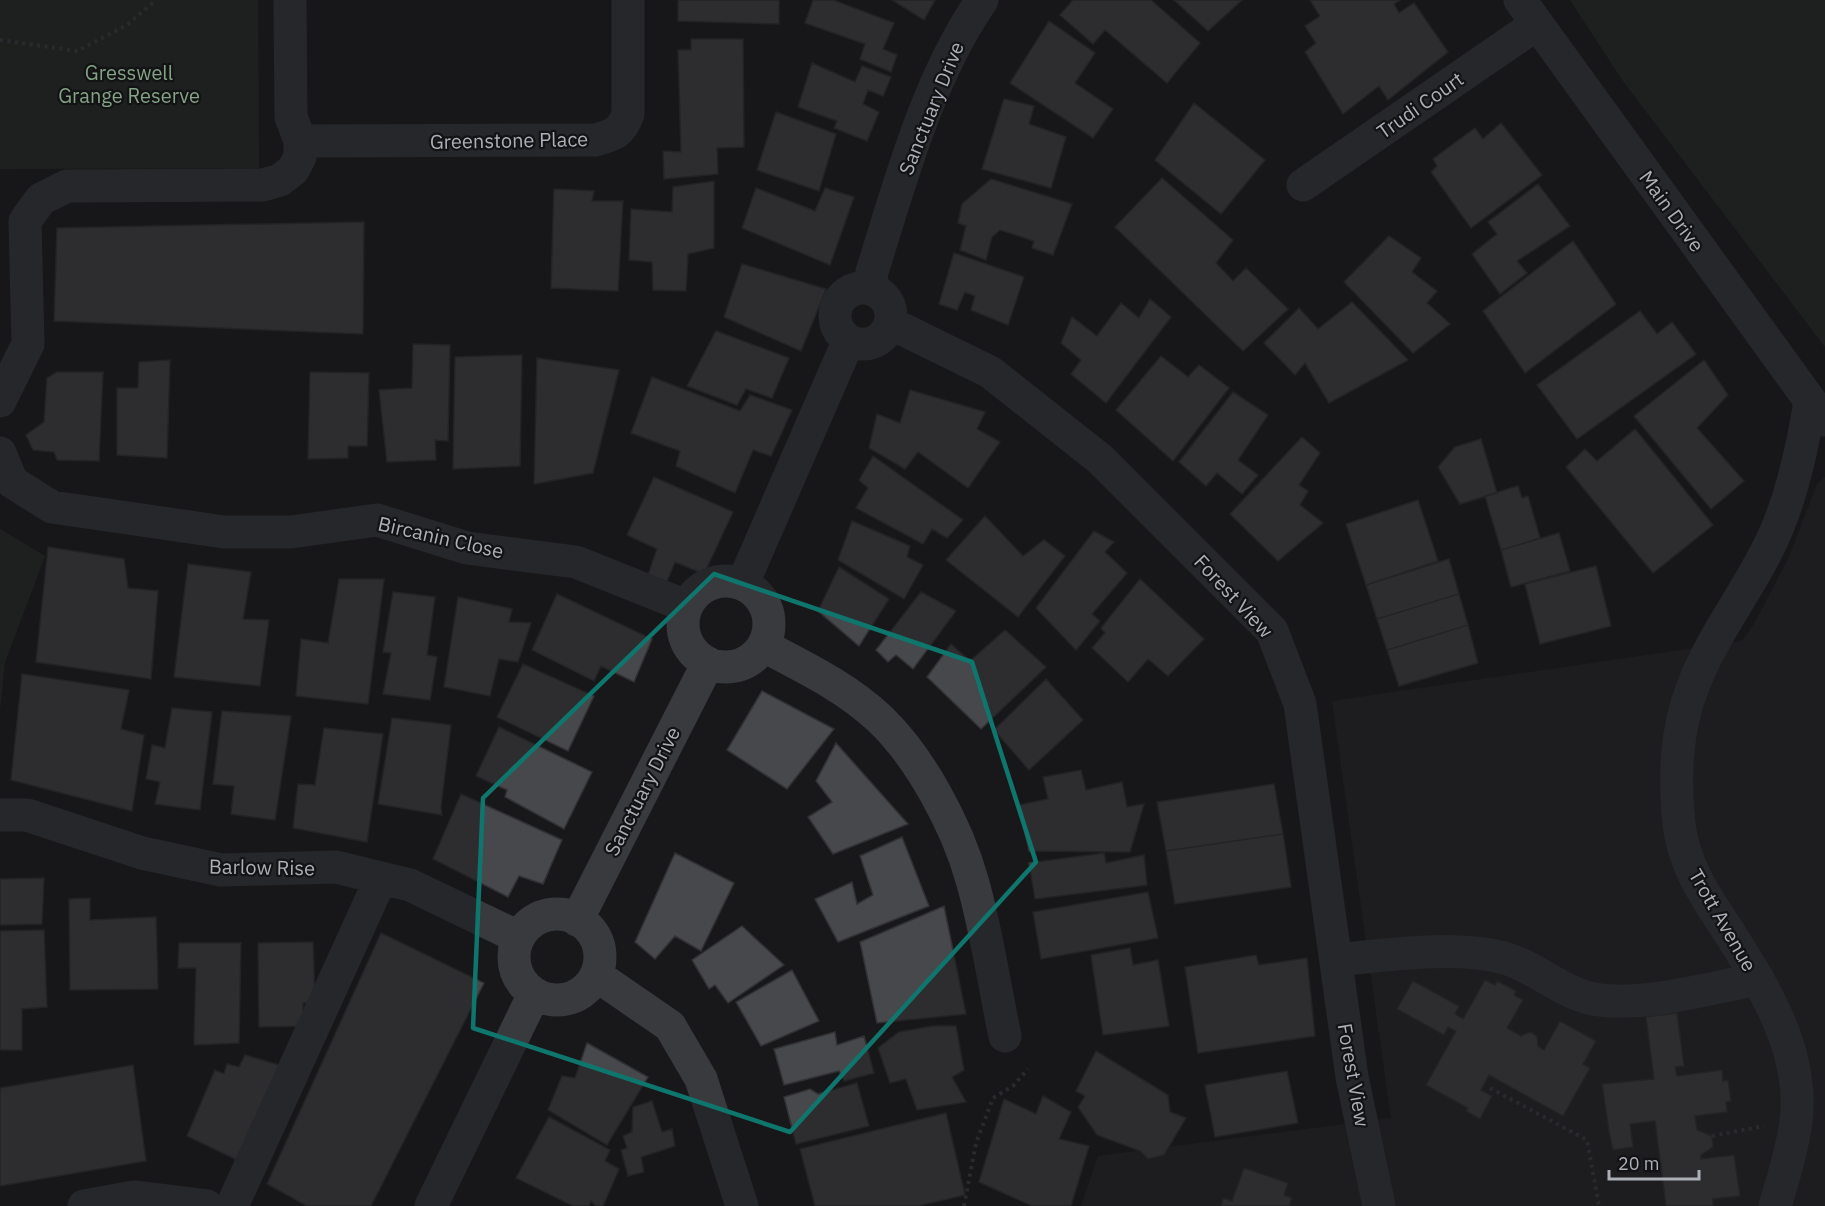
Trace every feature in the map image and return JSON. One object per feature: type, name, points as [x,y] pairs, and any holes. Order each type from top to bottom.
[{"type":"street","points":[[0,401],[28,344],[25,221],[41,199],[67,186],[263,184],[279,180],[293,170],[300,157],[300,141],[291,117],[290,0]]},
{"type":"street","name":"Greenstone Place","points":[[300,141],[595,140],[610,136],[623,128],[628,114],[628,0]]},
{"type":"street","name":"Sanctuary Drive","points":[[870,289],[872,272],[914,137],[966,23],[982,0]]},
{"type":"street","name":"Trudi Court","points":[[1303,185],[1528,12]]},
{"type":"street","name":"Main Drive","points":[[1528,12],[1818,411]]},
{"type":"street","points":[[870,289],[887,302],[891,310],[890,323],[886,332],[871,343],[848,342],[836,324],[838,305],[851,291],[870,289]]},
{"type":"street","name":"Forest View","points":[[890,323],[990,372],[1100,459],[1272,632],[1300,704],[1352,1077],[1379,1206]]},
{"type":"street","points":[[743,583],[848,342]]},
{"type":"street","name":"Trott Avenue","points":[[1774,1206],[1796,1121],[1796,1088],[1788,1045],[1776,1014],[1758,979],[1697,880],[1682,843],[1677,801],[1681,734],[1692,688],[1776,531],[1789,497],[1803,446],[1818,411]]},
{"type":"street","name":"Bircanin Close","points":[[0,453],[12,482],[52,507],[224,532],[291,532],[377,520],[467,548],[576,562],[686,606]]},
{"type":"street","points":[[721,580],[743,583],[756,592],[769,618],[769,633],[764,646],[754,657],[741,665],[726,667],[708,663],[695,654],[686,641],[683,627],[686,606],[694,594],[707,584],[721,580]]},
{"type":"street","points":[[764,646],[832,682],[879,718],[913,754],[942,807],[972,879],[1005,1036]]},
{"type":"street","name":"Sanctuary Drive","points":[[577,920],[708,663]]},
{"type":"street","name":"Barlow Rise","points":[[0,815],[27,815],[142,854],[221,870],[336,867],[410,885],[518,937]]},
{"type":"street","points":[[232,1206],[381,878]]},
{"type":"street","points":[[554,914],[577,920],[589,929],[597,942],[599,956],[596,975],[587,988],[575,996],[561,1000],[534,994],[523,984],[516,971],[514,956],[518,937],[540,917],[554,914]]},
{"type":"street","points":[[1336,960],[1453,952],[1478,954],[1504,958],[1531,968],[1575,995],[1615,1001],[1680,994],[1758,979]]},
{"type":"street","points":[[596,975],[670,1026],[701,1080],[742,1206]]},
{"type":"street","points":[[431,1206],[534,994]]},
{"type":"street","points":[[84,1206],[134,1197],[207,1206]]},
{"type":"path","points":[[0,40],[77,51],[127,25],[156,0]]},
{"type":"path","points":[[963,1206],[976,1143],[993,1098],[1013,1086],[1028,1069]]},
{"type":"path","points":[[1490,1088],[1587,1140],[1599,1206]]},
{"type":"path","points":[[1712,1136],[1796,1121]]},
{"type":"highlighted area","points":[[714,574],[972,662],[1036,862],[790,1132],[473,1028],[483,798]]},
{"type":"shaded area","points":[[1825,477],[1825,1206],[1081,1206],[1098,1156],[1391,1118],[1332,701],[1742,641],[1754,624],[1789,557],[1817,484]]},
{"type":"green space","name":"Gresswell Grange Reserve","points":[[0,0],[258,0],[259,168],[0,169]]},
{"type":"green space","points":[[1570,0],[1825,0],[1825,347],[1623,81]]},
{"type":"green space","points":[[0,529],[45,556],[5,662],[0,709]]},
{"type":"building","points":[[678,0],[779,0],[779,24],[678,21]]},
{"type":"building","points":[[813,0],[833,0],[894,23],[883,49],[897,55],[891,72],[860,59],[865,44],[805,23]]},
{"type":"building","points":[[892,0],[935,0],[924,20]]},
{"type":"building","points":[[1073,0],[1151,0],[1200,43],[1167,83],[1105,30],[1093,44],[1060,15]]},
{"type":"building","points":[[1174,0],[1242,0],[1208,31]]},
{"type":"building","points":[[1310,0],[1400,0],[1394,4],[1399,13],[1414,3],[1448,52],[1388,100],[1379,86],[1343,114],[1305,52],[1316,43],[1305,26],[1320,16]]},
{"type":"building","points":[[1049,21],[1095,53],[1075,83],[1113,109],[1093,138],[1010,83]]},
{"type":"building","points":[[691,39],[743,39],[744,147],[717,148],[718,174],[664,179],[663,151],[681,152],[678,50],[691,50]]},
{"type":"building","points":[[812,63],[855,82],[862,66],[891,77],[883,96],[868,90],[863,104],[879,112],[867,141],[834,128],[837,121],[798,107]]},
{"type":"building","points":[[1004,99],[1034,106],[1029,124],[1066,137],[1051,188],[982,169]]},
{"type":"building","points":[[1194,103],[1265,160],[1221,214],[1155,160]]},
{"type":"building","points":[[776,112],[836,134],[819,191],[757,170]]},
{"type":"building","points":[[1501,123],[1542,175],[1471,228],[1431,172],[1437,166],[1433,159],[1475,128],[1483,139]]},
{"type":"building","points":[[1162,178],[1233,240],[1216,263],[1233,281],[1246,268],[1288,309],[1243,351],[1115,227]]},
{"type":"building","points":[[991,179],[1072,204],[1053,255],[1032,248],[1034,241],[1000,230],[992,237],[986,260],[960,250],[966,226],[958,223],[962,204]]},
{"type":"building","points":[[714,181],[714,248],[688,254],[686,291],[653,290],[652,262],[629,260],[631,209],[672,212],[673,187]]},
{"type":"building","points":[[1538,184],[1570,226],[1517,261],[1527,273],[1500,294],[1472,254],[1497,234],[1488,222]]},
{"type":"building","points":[[756,188],[815,211],[825,188],[854,197],[830,265],[742,228]]},
{"type":"building","points":[[554,189],[594,191],[592,201],[623,201],[618,291],[551,288]]},
{"type":"building","points":[[364,222],[363,334],[54,321],[57,228]]},
{"type":"building","points":[[1389,236],[1421,258],[1412,272],[1437,291],[1427,303],[1450,324],[1413,353],[1344,282]]},
{"type":"building","points":[[1573,241],[1616,304],[1525,373],[1483,311]]},
{"type":"building","points":[[954,253],[1024,277],[1008,325],[971,310],[975,296],[965,292],[957,310],[939,304]]},
{"type":"building","points":[[742,264],[826,289],[801,351],[724,317]]},
{"type":"building","points":[[1150,299],[1171,317],[1106,403],[1071,374],[1081,360],[1061,343],[1072,317],[1097,336],[1121,303],[1139,318]]},
{"type":"building","points":[[1352,302],[1408,360],[1329,403],[1305,363],[1295,375],[1264,343],[1299,308],[1318,329]]},
{"type":"building","points":[[1640,311],[1657,334],[1672,322],[1696,354],[1577,439],[1537,385]]},
{"type":"building","points":[[716,331],[789,358],[772,398],[746,389],[737,405],[687,386]]},
{"type":"building","points":[[413,344],[450,345],[448,441],[435,440],[436,460],[387,462],[379,390],[412,388]]},
{"type":"building","points":[[522,355],[520,466],[453,469],[455,357]]},
{"type":"building","points":[[1161,356],[1188,377],[1199,365],[1229,388],[1173,461],[1116,410]]},
{"type":"building","points":[[537,358],[619,370],[593,473],[534,484]]},
{"type":"building","points":[[170,360],[167,458],[117,455],[117,388],[138,388],[139,362]]},
{"type":"building","points":[[1704,360],[1728,395],[1697,428],[1744,481],[1711,509],[1634,416]]},
{"type":"building","points":[[57,372],[103,372],[99,461],[57,460],[54,452],[33,450],[26,435],[44,422],[47,378]]},
{"type":"building","points":[[310,372],[369,373],[367,446],[348,446],[348,458],[308,459]]},
{"type":"building","points":[[652,377],[740,411],[750,395],[792,410],[771,456],[753,450],[735,493],[676,466],[680,451],[631,433]]},
{"type":"building","points":[[910,390],[985,412],[977,429],[1000,442],[968,488],[918,452],[905,469],[869,448],[877,414],[900,423]]},
{"type":"building","points":[[1233,392],[1268,415],[1238,460],[1258,475],[1242,494],[1217,473],[1206,486],[1179,462]]},
{"type":"building","points":[[1635,429],[1713,525],[1653,573],[1566,467],[1585,449],[1597,461]]},
{"type":"building","points":[[1302,437],[1320,453],[1299,485],[1308,491],[1300,505],[1323,523],[1278,561],[1230,514]]},
{"type":"building","points":[[1481,439],[1497,493],[1460,504],[1438,467],[1455,447]]},
{"type":"building","points":[[873,456],[963,520],[947,538],[932,529],[923,544],[856,508],[868,488],[859,480]]},
{"type":"building","points":[[654,477],[733,512],[704,574],[675,562],[665,586],[647,578],[657,549],[627,535]]},
{"type":"building","points":[[1518,486],[1522,498],[1528,496],[1540,538],[1501,550],[1485,496]]},
{"type":"building","points":[[1418,500],[1438,561],[1366,585],[1346,524]]},
{"type":"building","points":[[985,516],[1023,556],[1044,540],[1065,556],[1018,617],[946,560]]},
{"type":"building","points":[[852,521],[910,546],[907,557],[923,565],[904,599],[838,560]]},
{"type":"building","points":[[1094,531],[1114,542],[1105,552],[1127,573],[1092,614],[1100,621],[1076,650],[1036,608]]},
{"type":"building","points":[[1559,533],[1570,571],[1511,587],[1501,550]]},
{"type":"building","points":[[48,547],[124,559],[128,588],[158,591],[151,679],[36,662]]},
{"type":"building","points":[[1449,559],[1459,594],[1377,619],[1366,585]]},
{"type":"building","points":[[188,564],[251,572],[243,619],[269,620],[260,686],[174,677]]},
{"type":"building","points":[[1596,566],[1611,626],[1540,644],[1525,584]]},
{"type":"building","points":[[839,567],[889,599],[859,646],[818,611]]},
{"type":"building","points":[[339,579],[384,579],[368,704],[296,696],[301,639],[328,643]]},
{"type":"building","points":[[1140,579],[1204,639],[1168,676],[1148,659],[1128,682],[1092,648],[1105,633],[1101,628]]},
{"type":"building","points":[[393,592],[435,597],[427,655],[437,657],[430,700],[383,694],[391,653],[383,652]]},
{"type":"building","points":[[921,592],[956,611],[913,669],[896,655],[888,662],[876,650]]},
{"type":"building","points":[[557,594],[652,639],[634,682],[601,666],[594,681],[532,650]]},
{"type":"building","points":[[1459,594],[1468,625],[1387,650],[1377,619]]},
{"type":"building","points":[[458,597],[512,609],[509,622],[531,623],[518,662],[499,659],[490,696],[444,687]]},
{"type":"building","points":[[1468,625],[1478,663],[1399,686],[1387,650]]},
{"type":"building","points":[[1005,630],[1046,667],[981,729],[927,677],[951,644],[970,661]]},
{"type":"building","points":[[523,664],[594,696],[568,751],[497,717]]},
{"type":"building","points":[[22,674],[129,690],[121,729],[144,735],[132,811],[11,780]]},
{"type":"building","points":[[1046,679],[1083,720],[1029,770],[994,730]]},
{"type":"building","points":[[762,691],[834,729],[787,789],[727,750]]},
{"type":"building","points":[[172,708],[212,712],[200,810],[155,804],[160,782],[146,779],[152,745],[165,748]]},
{"type":"building","points":[[222,711],[291,716],[275,820],[231,814],[234,786],[213,784]]},
{"type":"building","points":[[392,718],[451,725],[442,815],[378,804]]},
{"type":"building","points":[[499,727],[592,772],[564,829],[505,797],[507,790],[476,776]]},
{"type":"building","points":[[324,728],[383,734],[367,842],[293,828],[298,784],[315,785]]},
{"type":"building","points":[[836,743],[908,824],[833,854],[808,817],[832,802],[816,781]]},
{"type":"building","points":[[1081,770],[1086,790],[1122,782],[1127,807],[1144,804],[1130,852],[1029,851],[1019,805],[1048,799],[1043,777]]},
{"type":"building","points":[[1274,784],[1283,834],[1166,851],[1157,802]]},
{"type":"building","points":[[461,794],[562,840],[543,884],[519,876],[508,897],[433,859]]},
{"type":"building","points":[[1283,834],[1291,887],[1175,904],[1166,851]]},
{"type":"building","points":[[902,837],[929,906],[838,942],[815,899],[852,882],[857,904],[873,895],[860,856]]},
{"type":"building","points":[[675,853],[734,883],[701,951],[675,936],[655,959],[635,942]]},
{"type":"building","points":[[1104,853],[1106,863],[1144,855],[1147,885],[1035,899],[1029,863]]},
{"type":"building","points":[[44,878],[42,924],[0,925],[0,879]]},
{"type":"building","points":[[1148,892],[1158,938],[1041,959],[1033,912]]},
{"type":"building","points":[[90,898],[90,920],[156,917],[158,989],[70,990],[69,899]]},
{"type":"building","points":[[944,906],[966,1014],[877,1023],[860,942]]},
{"type":"building","points":[[742,926],[784,965],[728,1003],[715,985],[709,989],[692,960]]},
{"type":"building","points":[[44,930],[47,1007],[22,1009],[22,1050],[0,1050],[0,931]]},
{"type":"building","points":[[381,933],[484,983],[371,1206],[307,1206],[267,1184]]},
{"type":"building","points":[[313,942],[315,1002],[303,1003],[303,1026],[259,1027],[258,943]]},
{"type":"building","points":[[179,943],[241,943],[239,1043],[194,1045],[196,968],[178,968]]},
{"type":"building","points":[[1130,948],[1133,965],[1158,960],[1169,1026],[1103,1035],[1091,955]]},
{"type":"building","points":[[1256,955],[1259,965],[1307,958],[1315,1036],[1198,1053],[1185,967]]},
{"type":"building","points":[[792,970],[819,1021],[761,1046],[736,1002]]},
{"type":"building","points":[[1485,980],[1495,985],[1497,981],[1516,991],[1514,995],[1523,1000],[1507,1028],[1521,1036],[1530,1032],[1537,1036],[1538,1046],[1544,1050],[1560,1021],[1596,1041],[1583,1064],[1590,1068],[1563,1116],[1489,1075],[1481,1090],[1492,1096],[1480,1119],[1466,1111],[1468,1108],[1426,1085],[1456,1031],[1448,1027],[1444,1035],[1397,1009],[1413,981],[1459,1006],[1455,1014],[1463,1019]]},
{"type":"building","points":[[1677,1013],[1684,1066],[1675,1067],[1677,1076],[1722,1070],[1723,1081],[1728,1080],[1731,1101],[1726,1102],[1727,1112],[1695,1116],[1697,1130],[1712,1136],[1713,1147],[1701,1155],[1701,1159],[1734,1155],[1740,1196],[1713,1199],[1713,1206],[1666,1206],[1655,1121],[1630,1124],[1633,1147],[1613,1150],[1609,1131],[1602,1084],[1654,1079],[1646,1017]]},
{"type":"building","points":[[933,1026],[956,1026],[964,1070],[952,1077],[966,1102],[917,1110],[906,1079],[890,1083],[878,1048],[899,1032]]},
{"type":"building","points":[[835,1032],[837,1045],[864,1036],[874,1073],[844,1081],[839,1071],[784,1085],[774,1049]]},
{"type":"building","points":[[587,1043],[648,1077],[607,1145],[548,1110],[562,1076],[575,1078]]},
{"type":"building","points":[[1096,1051],[1168,1095],[1170,1112],[1186,1118],[1164,1155],[1148,1159],[1140,1151],[1097,1135],[1078,1107],[1085,1096],[1076,1091]]},
{"type":"building","points":[[245,1055],[283,1066],[239,1161],[187,1136],[215,1070],[224,1074],[227,1064],[239,1067]]},
{"type":"building","points":[[133,1065],[146,1161],[0,1186],[0,1088]]},
{"type":"building","points":[[1287,1071],[1298,1123],[1215,1137],[1205,1085]]},
{"type":"building","points":[[857,1083],[869,1126],[796,1144],[784,1097],[810,1089],[818,1094]]},
{"type":"building","points":[[1043,1096],[1071,1112],[1059,1139],[1089,1146],[1071,1206],[1032,1206],[979,1182],[1004,1099],[1036,1114]]},
{"type":"building","points":[[652,1101],[662,1132],[672,1129],[675,1146],[641,1157],[644,1172],[628,1176],[621,1150],[627,1148],[623,1136],[632,1132],[633,1107]]},
{"type":"building","points":[[946,1113],[965,1195],[918,1206],[815,1206],[800,1149]]},
{"type":"building","points":[[549,1117],[610,1150],[605,1161],[619,1169],[603,1206],[596,1206],[591,1201],[589,1206],[573,1206],[516,1178]]},
{"type":"building","points":[[1244,1168],[1288,1183],[1284,1195],[1292,1198],[1289,1206],[1221,1206],[1223,1198],[1232,1201]]}]
